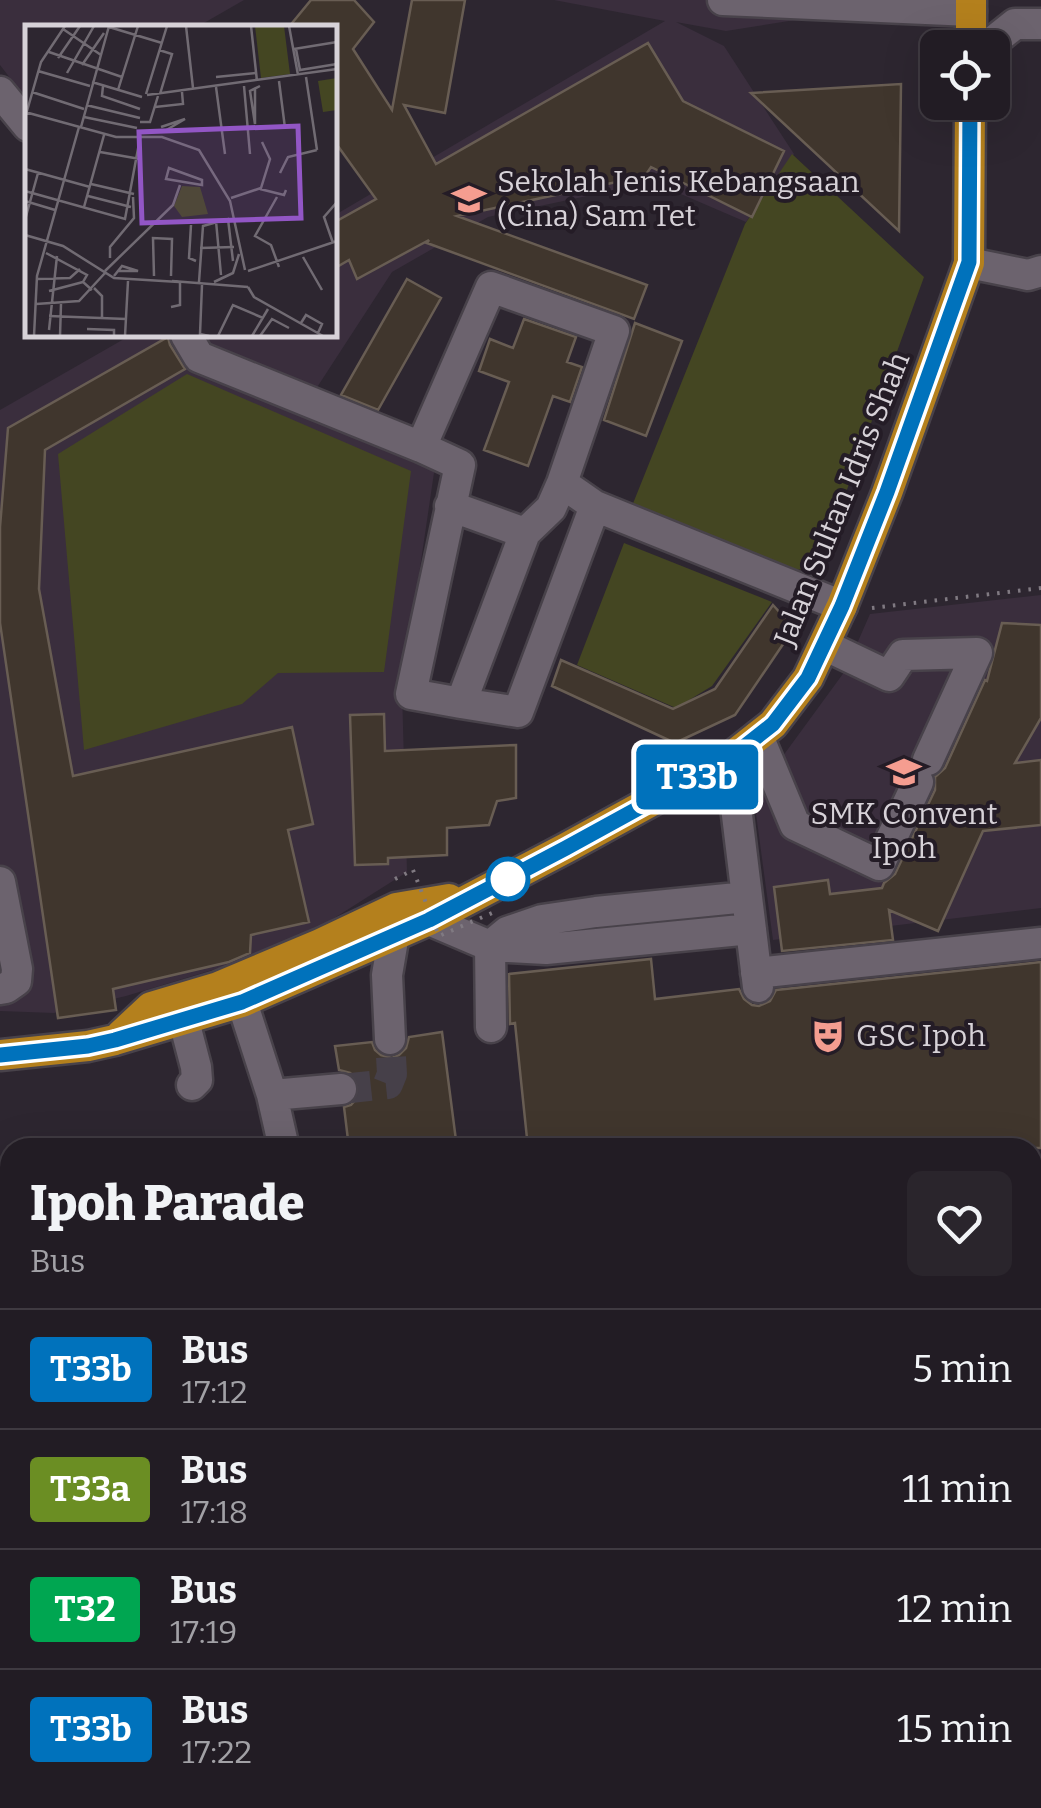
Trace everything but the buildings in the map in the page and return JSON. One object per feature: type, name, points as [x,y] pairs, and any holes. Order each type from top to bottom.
[{"type":"highway","points":[[971,30],[972,5]]},
{"type":"highway","name":"Jalan Sultan Idris Shah","points":[[0,1055],[88,1046],[184,1021],[242,1002],[429,920],[484,904],[730,758],[773,724],[808,678],[834,624],[887,492],[969,262],[970,120]]},
{"type":"highway","points":[[115,1040],[151,1006],[218,987],[396,908],[484,904]]},
{"type":"street","points":[[726,0],[972,5]]},
{"type":"street","points":[[1008,30],[1015,24],[1041,24]]},
{"type":"street","points":[[0,92],[25,122]]},
{"type":"street","points":[[969,262],[1037,283]]},
{"type":"street","points":[[421,448],[491,287],[614,331],[556,496],[524,533],[461,704]]},
{"type":"street","points":[[188,338],[199,357],[460,465],[411,694],[518,712],[593,515]]},
{"type":"street","points":[[556,496],[834,624],[889,676],[904,656],[977,653],[879,865],[795,825],[758,736]]},
{"type":"street","points":[[450,506],[524,533]]},
{"type":"street","points":[[730,758],[757,980],[1041,943]]},
{"type":"street","points":[[0,882],[17,969],[16,981],[0,989]]},
{"type":"street","points":[[490,946],[507,932],[542,920],[747,897]]},
{"type":"street","points":[[429,920],[490,946],[546,948],[750,928]]},
{"type":"street","points":[[390,1039],[387,974],[394,934]]},
{"type":"street","points":[[490,946],[491,1027]]},
{"type":"street","points":[[242,1002],[282,1138]]},
{"type":"street","points":[[184,1021],[196,1067],[197,1080],[192,1085]]},
{"type":"street","points":[[272,1096],[341,1089]]},
{"type":"path","points":[[834,624],[860,610],[1041,588]]},
{"type":"path","points":[[414,870],[438,936],[484,904]]},
{"type":"shaded area","points":[[0,0],[244,0],[200,25],[25,25],[25,97],[0,65]]},
{"type":"shaded area","points":[[554,0],[921,0],[726,31],[676,22],[724,46],[794,154],[746,222],[653,182],[488,217],[392,272],[301,412],[435,466],[402,690],[407,872],[317,929],[239,962],[54,1013],[0,1011],[0,410],[126,338],[338,338],[338,213],[665,21]]},
{"type":"shaded area","name":"SMK Convent Ipoh","points":[[1041,595],[1041,908],[773,940],[752,784],[780,760],[845,671],[870,614]]},
{"type":"green space","points":[[792,154],[924,277],[819,567],[788,571],[632,506],[745,224]]},
{"type":"green space","points":[[187,374],[411,471],[384,672],[278,673],[242,704],[84,750],[58,454]]},
{"type":"green space","points":[[624,543],[772,602],[712,686],[676,708],[577,665]]},
{"type":"tunnel","points":[[341,1089],[388,1084],[392,1074],[390,1039]]},
{"type":"bus line","name":"T33b","points":[[0,1055],[88,1046],[242,1002],[429,920],[730,758],[773,724],[808,678],[842,606],[969,262],[970,120]]},
{"type":"place","name":"Sekolah Jenis Kebangsaan (Cina) Sam Tet","points":[[469,199]]},
{"type":"place","name":"SMK Convent Ipoh","points":[[904,772]]},
{"type":"place","name":"GSC Ipoh","points":[[828,1036]]}]
